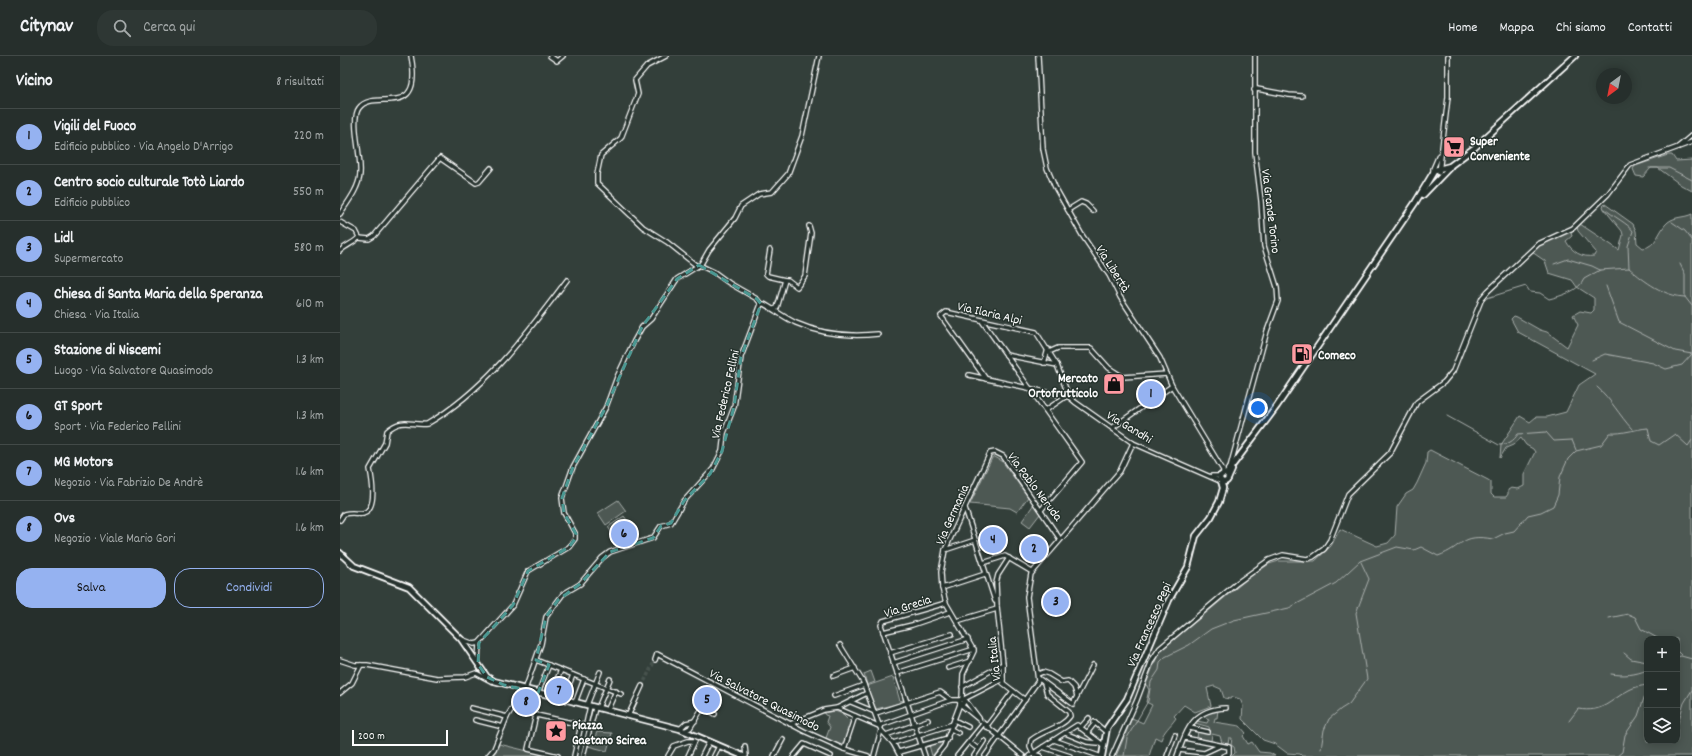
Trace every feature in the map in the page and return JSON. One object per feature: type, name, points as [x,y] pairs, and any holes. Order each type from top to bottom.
[{"type":"main road","points":[[1415,203],[1429,177],[1456,162],[1474,148],[1576,56]]},
{"type":"main road","points":[[1224,478],[1256,432],[1277,406],[1437,172]]},
{"type":"main road","points":[[1224,478],[1240,455]]},
{"type":"main road","name":"Via Francesco Pepi","points":[[1100,756],[1101,744],[1106,732],[1127,699],[1169,600],[1188,567],[1196,536],[1211,517],[1224,494],[1224,478]]},
{"type":"main road","points":[[340,553],[354,566],[409,587],[461,639],[487,676],[494,682],[684,731],[695,738],[719,746],[733,754],[743,756]]},
{"type":"street","points":[[340,214],[351,198],[360,175],[361,157],[356,137],[357,111],[362,105],[368,102],[398,99],[410,90],[414,81],[411,56]]},
{"type":"street","points":[[550,56],[555,61],[559,61],[563,56]]},
{"type":"street","points":[[666,56],[647,66],[635,80],[638,94],[621,138],[601,155],[596,174],[597,183],[647,231],[663,238],[698,266],[714,272],[729,283],[757,299],[761,304],[774,309],[796,323],[815,331],[857,336],[878,334]]},
{"type":"street","points":[[478,664],[479,643],[513,605],[528,571],[569,547],[575,539],[575,533],[566,518],[562,505],[562,498],[573,467],[606,407],[634,340],[642,327],[651,319],[677,279],[698,266],[704,260],[709,250],[735,218],[741,206],[759,194],[772,192],[788,174],[802,136],[819,56]]},
{"type":"street","name":"Via Libertà","points":[[1038,56],[1043,149],[1055,187],[1082,235],[1109,275],[1135,322],[1160,358],[1172,386],[1222,470],[1224,478]]},
{"type":"street","name":"Via Grande Torino","points":[[1224,478],[1232,457],[1266,331],[1278,301],[1277,287],[1265,252],[1255,152],[1255,56]]},
{"type":"street","points":[[1437,172],[1448,97],[1448,56]]},
{"type":"street","points":[[1254,90],[1257,89],[1289,96],[1302,96]]},
{"type":"street","points":[[1678,148],[1692,135]]},
{"type":"street","points":[[1112,756],[1142,686],[1154,653],[1237,583],[1273,558],[1283,556],[1307,559],[1313,557],[1324,549],[1330,540],[1348,494],[1390,453],[1417,402],[1444,382],[1453,371],[1482,298],[1488,291],[1538,244],[1573,228],[1608,194],[1630,165],[1692,142]]},
{"type":"street","points":[[1437,172],[1441,150]]},
{"type":"street","points":[[340,251],[347,244],[359,238],[369,239],[374,236],[440,158],[476,183],[491,168]]},
{"type":"street","points":[[1068,210],[1082,202],[1093,211]]},
{"type":"street","points":[[340,222],[356,231],[359,234],[359,238]]},
{"type":"street","points":[[770,250],[766,274],[768,276],[788,280],[797,287],[804,280],[811,230],[809,226]]},
{"type":"street","points":[[340,520],[344,514],[364,513],[369,508],[374,488],[370,469],[385,443],[387,431],[404,422],[420,425],[427,424],[462,400],[496,370],[567,280]]},
{"type":"street","points":[[774,309],[777,308],[785,280]]},
{"type":"street","name":"Via Federico Fellini","points":[[488,756],[494,749],[507,716],[524,690],[536,660],[546,617],[563,594],[580,584],[602,558],[610,552],[653,538],[661,526],[671,523],[684,501],[713,469],[722,451],[724,434],[734,408],[741,357],[761,304]]},
{"type":"street","name":"Via Ilaria Alpi","points":[[986,379],[941,316],[946,312],[1036,332],[1048,350]]},
{"type":"street","points":[[982,321],[1082,462],[1041,510]]},
{"type":"street","points":[[1048,350],[1058,348],[1091,348],[1109,368],[1123,377],[1168,374]]},
{"type":"street","points":[[1044,363],[1048,350]]},
{"type":"street","points":[[1048,350],[1057,365],[1067,397]]},
{"type":"street","points":[[1006,355],[1057,365]]},
{"type":"street","points":[[969,375],[1067,397]]},
{"type":"street","points":[[1112,428],[1172,386]]},
{"type":"street","points":[[1046,410],[1067,397]]},
{"type":"street","name":"Via Gandhi","points":[[1067,397],[1133,443],[1207,475],[1224,478]]},
{"type":"street","points":[[985,756],[1036,684],[1038,678],[1032,645],[1027,596],[1029,577],[1060,539],[1120,471],[1133,443]]},
{"type":"street","name":"Via Pablo Neruda","points":[[990,453],[995,452],[1003,456],[1060,539]]},
{"type":"street","name":"Via Germania","points":[[974,649],[950,612],[946,603],[942,588],[941,572],[945,550],[990,453]]},
{"type":"street","points":[[1232,457],[1233,461],[1235,462]]},
{"type":"street","points":[[965,508],[985,574],[997,607]]},
{"type":"street","points":[[945,550],[975,540]]},
{"type":"street","points":[[983,564],[1002,557],[1009,558],[1032,572]]},
{"type":"street","points":[[997,607],[997,578],[1009,558]]},
{"type":"street","points":[[942,588],[985,574]]},
{"type":"street","name":"Via Grecia","points":[[883,632],[883,621],[946,603]]},
{"type":"street","points":[[956,621],[997,607]]},
{"type":"street","name":"Via Italia","points":[[997,607],[1003,664],[1003,679],[1005,685],[1025,700]]},
{"type":"street","points":[[924,756],[883,632],[912,625],[950,612]]},
{"type":"street","points":[[890,653],[952,634]]},
{"type":"street","points":[[461,639],[474,644],[479,643]]},
{"type":"street","points":[[893,663],[968,639]]},
{"type":"street","points":[[840,645],[864,685],[881,727],[894,743],[900,754],[948,738]]},
{"type":"street","points":[[897,673],[974,649],[974,654],[963,674],[962,701],[948,738],[936,756]]},
{"type":"street","name":"Via Salvatore Quasimodo","points":[[655,660],[657,654],[790,724],[844,749],[868,756]]},
{"type":"street","points":[[340,660],[348,663],[437,678],[464,677],[476,673],[494,682]]},
{"type":"street","points":[[536,660],[621,694]]},
{"type":"street","points":[[948,668],[970,661]]},
{"type":"street","points":[[962,687],[1003,664]]},
{"type":"street","points":[[1038,678],[1073,704],[1093,664]]},
{"type":"street","points":[[340,693],[352,683],[361,665]]},
{"type":"street","points":[[548,665],[530,709],[532,714],[584,726]]},
{"type":"street","points":[[833,676],[855,668]]},
{"type":"street","points":[[550,696],[561,670]]},
{"type":"street","points":[[584,756],[596,684],[600,672]]},
{"type":"street","points":[[1038,674],[1046,672],[1062,682],[1068,681],[1074,687],[1077,696]]},
{"type":"street","points":[[563,700],[573,675]]},
{"type":"street","points":[[575,703],[584,679]]},
{"type":"street","points":[[574,756],[584,726],[593,707],[607,688],[610,679]]},
{"type":"street","points":[[837,708],[881,727],[911,714],[951,700],[962,701],[1003,679]]},
{"type":"street","points":[[1040,756],[1033,753],[1030,746],[1031,740],[1048,729],[1062,724],[1070,716],[1069,712],[1047,694],[1044,683]]},
{"type":"street","points":[[834,696],[864,685]]},
{"type":"street","points":[[628,716],[642,686]]},
{"type":"street","points":[[608,711],[616,691]]},
{"type":"street","points":[[957,756],[985,725],[1012,691]]},
{"type":"street","points":[[852,702],[875,712],[907,704],[940,692],[951,700]]},
{"type":"street","points":[[790,724],[824,710],[837,708],[867,694]]},
{"type":"street","points":[[962,701],[985,725],[1023,756]]},
{"type":"street","points":[[688,756],[695,738],[692,729],[703,707],[715,714]]},
{"type":"street","points":[[471,708],[507,716]]},
{"type":"street","points":[[1177,756],[1190,728],[1197,717],[1206,711],[1226,708]]},
{"type":"street","points":[[536,715],[528,749],[558,756]]},
{"type":"street","points":[[844,749],[855,716]]},
{"type":"street","points":[[1080,728],[1089,718]]},
{"type":"street","points":[[475,720],[503,727]]},
{"type":"street","points":[[886,735],[928,720]]},
{"type":"street","points":[[689,722],[695,721]]},
{"type":"street","points":[[684,731],[695,721]]},
{"type":"street","points":[[684,731],[689,722]]},
{"type":"street","points":[[684,731],[689,722]]},
{"type":"street","points":[[894,743],[954,722],[968,727]]},
{"type":"street","points":[[1087,733],[1095,723],[1106,732]]},
{"type":"street","points":[[1029,756],[1077,725],[1101,744]]},
{"type":"street","points":[[579,756],[584,726]]},
{"type":"street","points":[[874,756],[881,727]]},
{"type":"street","points":[[1190,728],[1208,732]]},
{"type":"street","points":[[951,729],[958,733]]},
{"type":"street","points":[[1065,733],[1087,742],[1101,744]]},
{"type":"street","points":[[1167,756],[1175,736]]},
{"type":"street","points":[[668,756],[674,746],[695,738]]},
{"type":"street","points":[[1185,738],[1229,747],[1229,754],[1223,756]]},
{"type":"street","points":[[774,756],[783,740]]},
{"type":"street","points":[[1054,740],[1100,756]]},
{"type":"street","points":[[974,756],[984,741]]},
{"type":"street","points":[[702,756],[709,742]]},
{"type":"street","points":[[969,742],[978,749]]},
{"type":"street","points":[[794,756],[804,744],[831,756]]},
{"type":"street","points":[[1179,750],[1204,754],[1220,745]]},
{"type":"street","points":[[714,756],[719,746]]},
{"type":"street","points":[[745,746],[746,756]]},
{"type":"street","points":[[1044,746],[1070,756]]},
{"type":"highlighted area","points":[[699,265],[757,299],[761,304],[741,357],[734,407],[722,451],[710,474],[684,501],[671,523],[661,526],[653,538],[610,552],[580,584],[558,600],[546,617],[536,660],[549,665],[538,693],[504,685],[487,677],[478,664],[479,643],[513,605],[528,571],[569,547],[575,539],[576,534],[564,513],[562,498],[573,467],[606,407],[642,327],[677,279]]},
{"type":"shaded area","points":[[1672,155],[1676,161],[1692,160],[1692,191],[1658,168],[1651,168],[1643,177],[1636,176],[1633,169],[1635,166]]},
{"type":"shaded area","points":[[1605,204],[1633,224],[1636,231],[1637,243],[1643,248],[1648,247],[1655,241],[1668,222],[1692,214],[1692,756],[1302,756],[1300,754],[1287,753],[1275,744],[1263,740],[1242,719],[1243,706],[1240,699],[1233,697],[1230,699],[1224,698],[1221,689],[1214,686],[1207,688],[1211,706],[1195,712],[1184,705],[1174,716],[1176,718],[1165,731],[1161,740],[1155,737],[1149,756],[1116,756],[1132,718],[1143,723],[1152,705],[1146,702],[1149,690],[1146,684],[1159,652],[1247,579],[1269,564],[1279,561],[1315,561],[1331,546],[1340,529],[1377,546],[1388,543],[1395,535],[1397,507],[1406,494],[1413,490],[1426,463],[1427,452],[1430,450],[1491,482],[1491,494],[1494,497],[1506,497],[1508,490],[1511,488],[1518,489],[1524,486],[1524,474],[1535,452],[1526,445],[1521,438],[1513,445],[1506,448],[1500,458],[1501,445],[1520,416],[1530,422],[1536,417],[1547,417],[1566,412],[1579,385],[1595,374],[1518,332],[1511,319],[1514,316],[1517,317],[1540,330],[1547,332],[1567,347],[1578,325],[1573,315],[1580,311],[1591,313],[1594,310],[1594,298],[1577,287],[1572,280],[1549,273],[1545,261],[1532,252],[1538,246],[1568,231],[1572,236],[1566,241],[1574,251],[1585,256],[1594,256],[1596,252],[1578,231],[1577,227],[1580,224],[1619,250],[1623,235],[1622,231],[1603,206]]},
{"type":"shaded area","points":[[993,456],[1002,461],[1028,497],[1017,512],[1010,508],[970,504]]},
{"type":"shaded area","points":[[618,500],[626,511],[606,525],[598,513]]},
{"type":"shaded area","points":[[1034,504],[1040,514],[1030,527],[1022,521]]},
{"type":"shaded area","points":[[624,516],[630,524],[614,536],[608,527]]},
{"type":"shaded area","points":[[871,671],[875,682],[867,685],[864,674]]},
{"type":"shaded area","points":[[893,677],[900,701],[903,700],[904,702],[876,709],[866,688],[867,686]]},
{"type":"shaded area","points":[[832,710],[843,714],[851,722],[844,745],[842,746],[826,738],[830,727],[826,722],[828,716],[825,715],[823,711]]},
{"type":"shaded area","points":[[1218,710],[1217,718],[1215,718],[1214,722],[1240,726],[1246,733],[1243,736],[1248,744],[1252,742],[1259,752],[1270,753],[1275,756],[1232,756],[1235,753],[1234,747],[1231,745],[1232,738],[1229,738],[1228,744],[1222,743],[1220,736],[1212,734],[1211,741],[1197,738],[1198,731],[1210,733],[1209,727],[1195,723],[1197,721],[1207,723],[1209,719],[1200,715]]},
{"type":"shaded area","points":[[597,732],[612,733],[607,751],[588,746],[591,736],[595,737]]},
{"type":"shaded area","points":[[942,741],[943,743],[932,756],[929,745]]},
{"type":"shaded area","points":[[499,744],[548,756],[493,756]]},
{"type":"waterway","points":[[1649,168],[1669,168],[1692,180]]},
{"type":"waterway","points":[[1605,209],[1633,231],[1628,246],[1629,268],[1648,283],[1662,291],[1685,297],[1692,306]]},
{"type":"waterway","points":[[1672,222],[1685,231],[1692,240]]},
{"type":"waterway","points":[[1554,264],[1568,259],[1600,270]]},
{"type":"waterway","points":[[1680,264],[1685,274],[1685,297]]},
{"type":"waterway","points":[[1487,298],[1526,286],[1530,292],[1540,293],[1549,299],[1564,295],[1574,290],[1582,283],[1584,279],[1600,270],[1629,268]]},
{"type":"waterway","points":[[1606,286],[1619,322],[1675,351],[1692,354]]},
{"type":"waterway","points":[[1592,360],[1605,354],[1653,363],[1666,369],[1682,365],[1692,354]]},
{"type":"waterway","points":[[1597,387],[1607,397],[1632,429]]},
{"type":"waterway","points":[[1447,416],[1499,445],[1510,442],[1518,434],[1546,432],[1554,441],[1572,440],[1576,450]]},
{"type":"waterway","points":[[1124,756],[1127,738],[1148,701],[1151,682],[1159,670],[1160,662],[1165,657],[1189,645],[1211,629],[1234,620],[1289,608],[1336,583],[1360,561],[1397,547],[1414,550],[1421,547],[1438,556],[1453,549],[1468,539],[1493,539],[1505,533],[1514,531],[1528,515],[1541,512],[1553,506],[1558,495],[1560,477],[1568,459],[1576,451],[1601,445],[1610,433],[1620,433],[1648,428],[1651,441],[1659,445],[1675,434],[1688,446],[1692,440]]},
{"type":"waterway","points":[[1321,749],[1324,730],[1329,719],[1349,704],[1367,679],[1356,613],[1369,579],[1361,562]]},
{"type":"waterway","points":[[1609,618],[1628,614],[1635,617],[1641,629],[1654,636]]},
{"type":"waterway","points":[[1624,653],[1631,659],[1644,661]]},
{"type":"waterway","points":[[1680,656],[1692,659]]},
{"type":"waterway","points":[[1611,674],[1629,675],[1644,671]]},
{"type":"waterway","points":[[1569,721],[1578,709],[1587,710],[1600,708],[1631,689],[1644,686]]},
{"type":"waterway","points":[[1680,716],[1684,703],[1692,690]]},
{"type":"waterway","points":[[1617,756],[1622,752],[1625,735],[1638,716],[1644,698]]},
{"type":"tunnel","points":[[642,686],[655,660]]},
{"type":"place","name":"Super Conveniente","points":[[1454,147]]},
{"type":"place","name":"Comeco","points":[[1302,354]]},
{"type":"place","name":"Mercato Ortofrutticolo","points":[[1114,384]]},
{"type":"place","name":"Vigili del Fuoco","points":[[1151,394]]},
{"type":"place","name":"GT Sport","points":[[624,534]]},
{"type":"place","name":"Chiesa di Santa Maria della Speranza","points":[[993,540]]},
{"type":"place","name":"Centro socio culturale Totò Liardo","points":[[1034,549]]},
{"type":"place","name":"Lidl","points":[[1056,602]]},
{"type":"place","name":"MG Motors","points":[[559,691]]},
{"type":"place","name":"Stazione di Niscemi","points":[[707,700]]},
{"type":"place","name":"Ovs","points":[[526,702]]},
{"type":"place","name":"Piazza Gaetano Scirea","points":[[556,731]]}]
